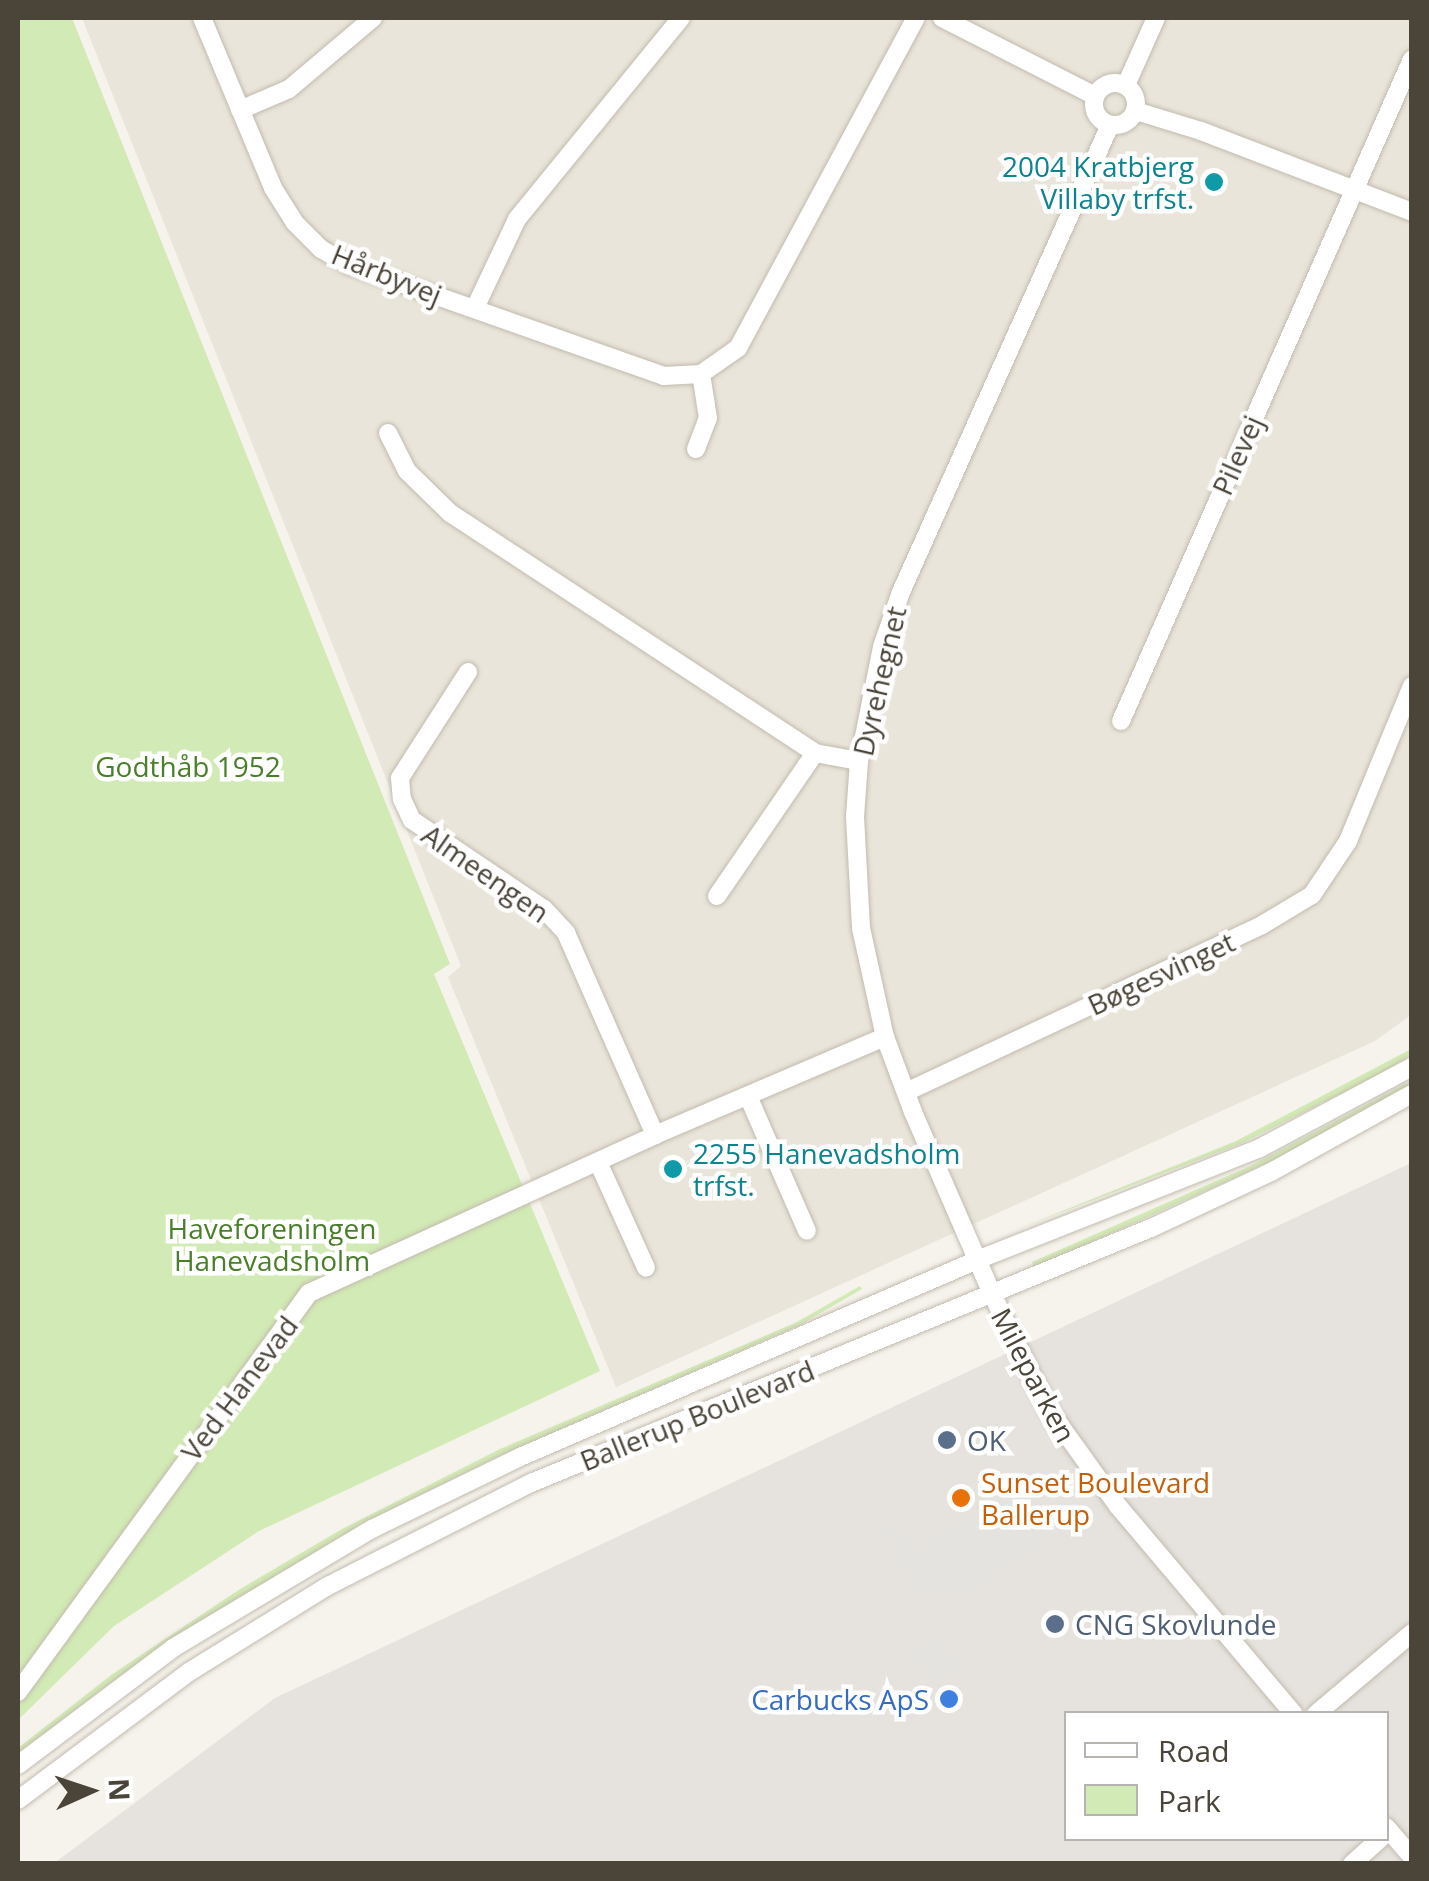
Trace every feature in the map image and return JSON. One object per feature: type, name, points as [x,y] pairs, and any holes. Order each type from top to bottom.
[{"type":"street","name":"Hårbyvej","points":[[202,18],[273,188],[295,222],[322,249],[349,265],[664,376],[701,374]]},
{"type":"street","points":[[240,110],[289,90],[374,18]]},
{"type":"street","points":[[476,308],[518,219],[681,18]]},
{"type":"street","points":[[696,449],[708,418],[701,374],[738,348],[916,18]]},
{"type":"street","points":[[942,18],[1095,96]]},
{"type":"street","points":[[1126,86],[1156,18]]},
{"type":"street","name":"Pilevej","points":[[1121,721],[1412,60]]},
{"type":"street","points":[[1109,83],[1126,86],[1136,97],[1136,110],[1125,123],[1110,125],[1094,110],[1095,96],[1109,83]]},
{"type":"street","points":[[1136,110],[1412,212]]},
{"type":"street","name":"Dyrehegnet","points":[[977,1260],[886,1037],[861,928],[856,854],[859,761],[872,685],[900,592],[1110,125]]},
{"type":"street","points":[[388,433],[408,471],[450,513],[815,753],[859,761]]},
{"type":"street","name":"Almeengen","points":[[468,672],[400,778],[402,799],[412,820],[544,910],[566,933],[655,1135]]},
{"type":"street","name":"Bøgesvinget","points":[[906,1092],[1290,911],[1312,895],[1348,840],[1362,798],[1412,686]]},
{"type":"street","points":[[717,896],[815,753]]},
{"type":"street","name":"Ved Hanevad","points":[[18,1692],[309,1292],[655,1135],[886,1037]]},
{"type":"street","name":"Ballerup Boulevard","points":[[18,1765],[173,1648],[372,1529],[520,1457],[977,1260],[1260,1148],[1412,1068]]},
{"type":"street","name":"Ballerup Boulevard","points":[[18,1800],[190,1672],[356,1572],[531,1483],[993,1296],[1271,1172],[1412,1094]]},
{"type":"street","points":[[748,1096],[807,1231]]},
{"type":"street","points":[[598,1162],[646,1268]]},
{"type":"street","name":"Mileparken","points":[[977,1260],[1049,1410],[1076,1452],[1292,1711]]},
{"type":"street","points":[[1320,1711],[1412,1632]]},
{"type":"street","points":[[1389,1836],[1412,1856]]},
{"type":"street","points":[[1352,1864],[1377,1841]]},
{"type":"shaded area","points":[[82,18],[1411,18],[1411,1015],[1375,1041],[616,1387],[448,977],[461,966]]},
{"type":"shaded area","points":[[1411,1163],[1411,1863],[53,1864],[275,1698]]},
{"type":"shaded area","points":[[1017,1489],[1050,1541],[958,1597],[937,1592],[923,1600],[884,1532],[894,1524],[914,1553]]},
{"type":"shaded area","points":[[944,1634],[960,1672],[929,1685],[913,1652]]},
{"type":"green space","points":[[18,18],[72,18],[450,964],[434,974],[600,1371],[259,1531],[114,1626],[18,1720]]},
{"type":"green space","points":[[1411,1049],[1411,1055],[1376,1076],[1242,1143],[1018,1229],[1236,1141]]},
{"type":"green space","points":[[1411,1081],[1411,1088],[1285,1155],[1034,1268],[1032,1262],[1250,1166]]},
{"type":"green space","points":[[860,1286],[862,1289],[800,1325],[501,1455],[361,1524],[152,1652],[18,1753],[18,1748],[111,1675],[240,1589],[342,1529],[500,1449],[795,1323]]},
{"type":"place","name":"2004 Kratbjerg Villaby trfst.","points":[[1214,182]]},
{"type":"place","name":"2255 Hanevadsholm trfst.","points":[[673,1169]]},
{"type":"place","name":"OK","points":[[947,1440]]},
{"type":"place","name":"Sunset Boulevard Ballerup","points":[[961,1498]]},
{"type":"place","name":"CNG Skovlunde","points":[[1055,1624]]},
{"type":"place","name":"Carbucks ApS","points":[[949,1699]]},
{"type":"park label","name":"Godthåb 1952","points":[[188,766]]},
{"type":"park label","name":"Haveforeningen Hanevadsholm","points":[[272,1244]]}]
